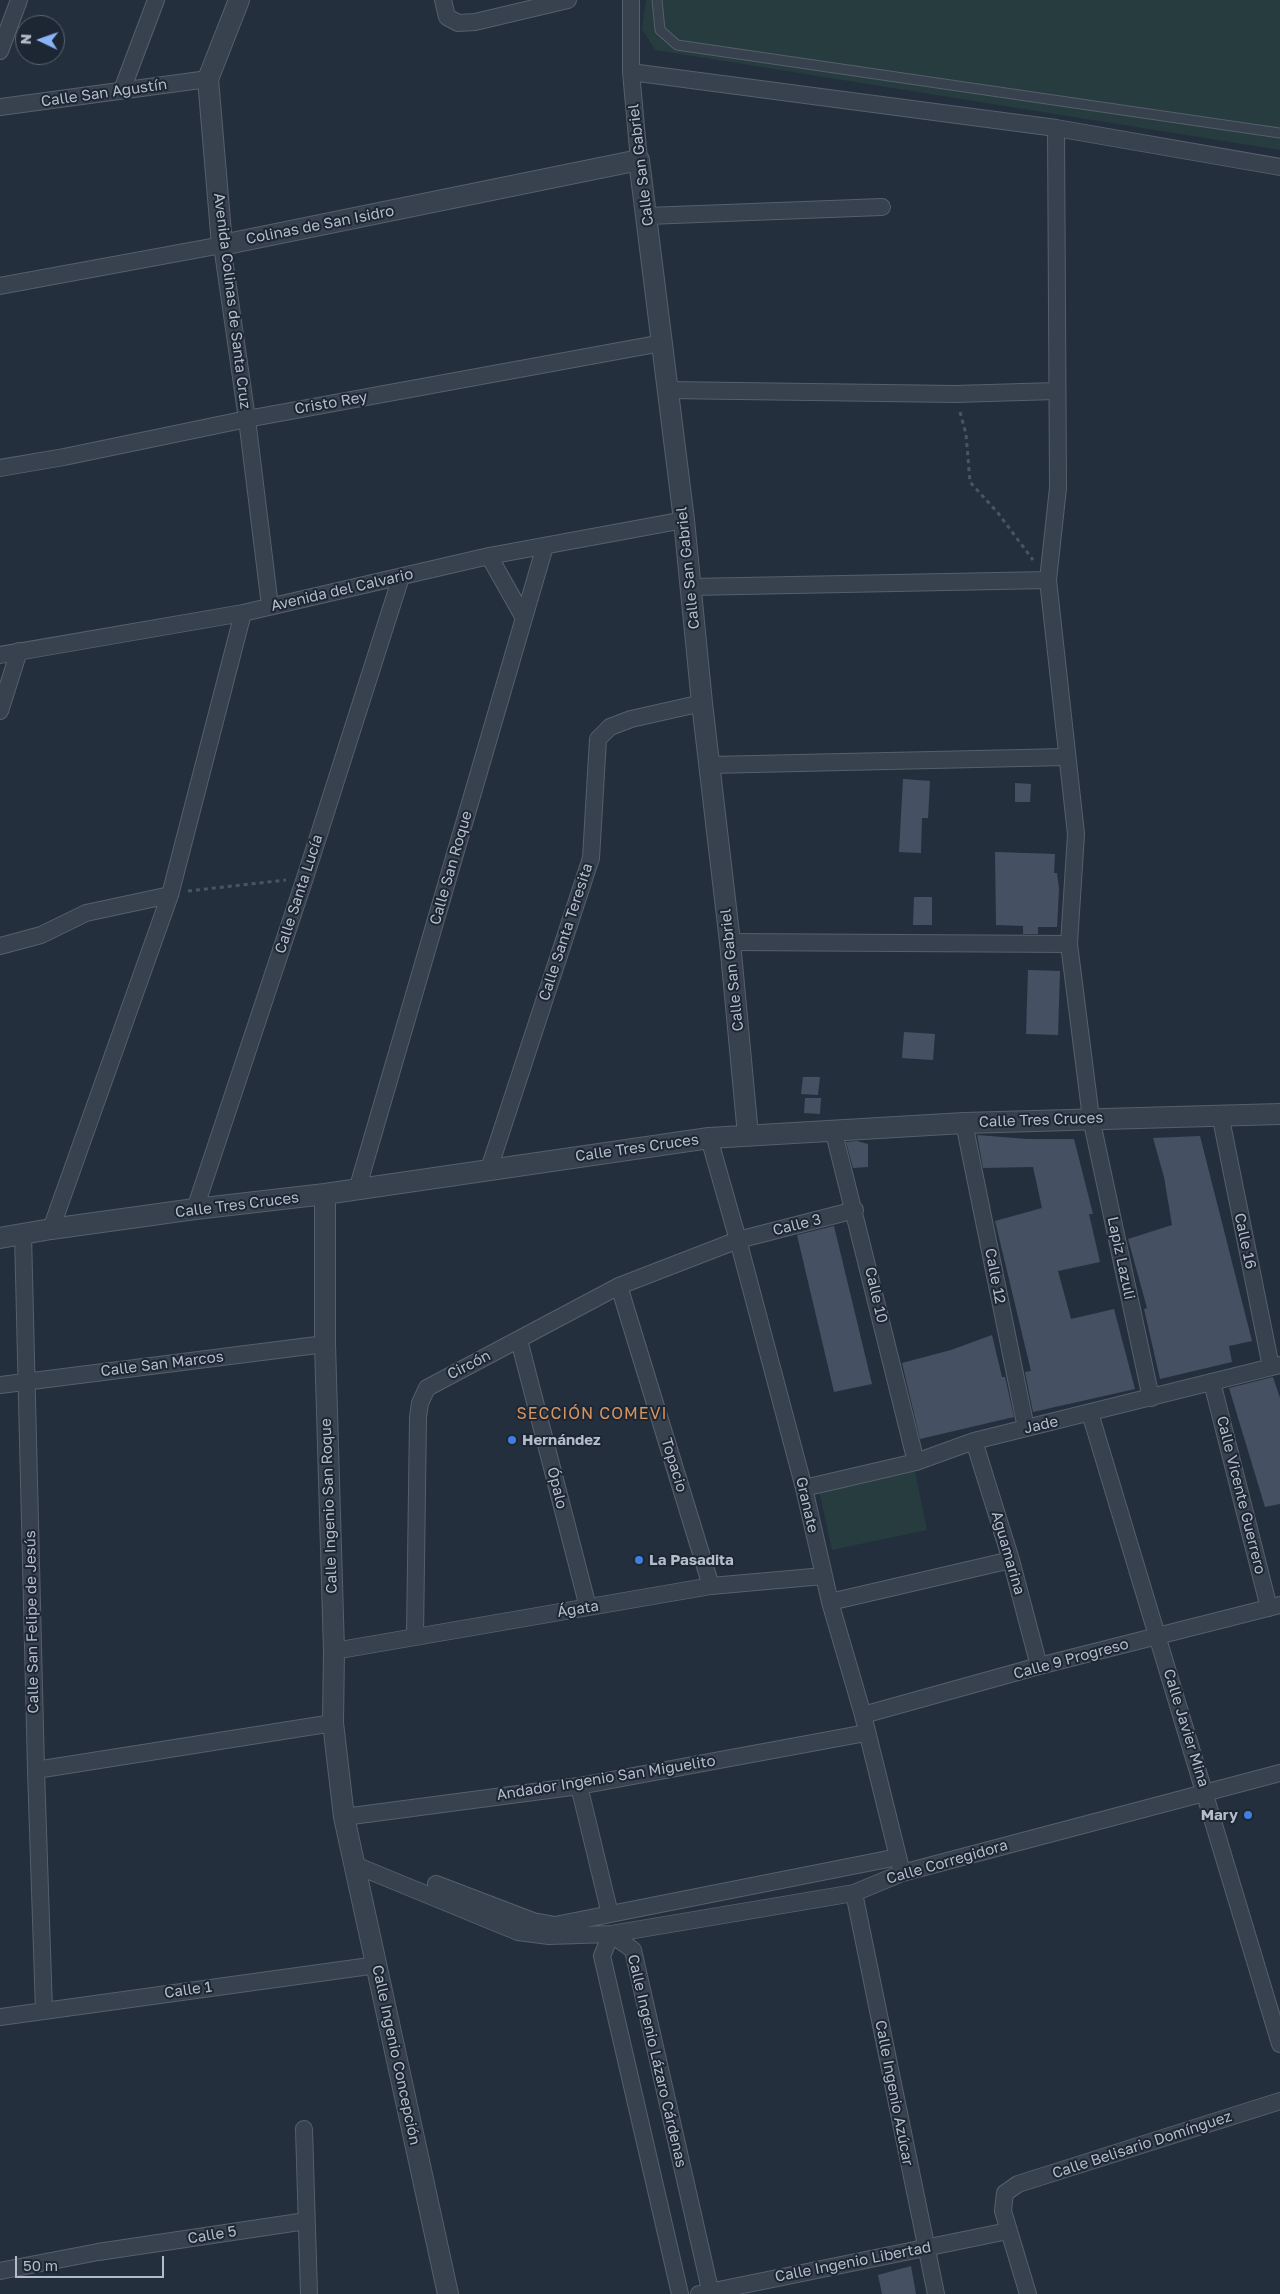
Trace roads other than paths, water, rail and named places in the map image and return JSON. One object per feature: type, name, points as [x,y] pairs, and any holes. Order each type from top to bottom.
[{"type":"street","points":[[0,52],[20,0]]},
{"type":"street","points":[[122,90],[156,0]]},
{"type":"street","name":"Avenida Colinas de Santa Cruz","points":[[239,0],[208,80],[222,245],[247,418],[270,606]]},
{"type":"street","points":[[443,0],[447,17],[458,23],[475,22],[568,0]]},
{"type":"street","name":"Calle San Gabriel","points":[[631,0],[631,72],[640,160],[666,390],[684,520],[702,703],[730,942],[748,1135]]},
{"type":"street","points":[[631,72],[1056,128],[1280,168]]},
{"type":"street","name":"Calle San Agustín","points":[[0,107],[208,80]]},
{"type":"street","name":"Lapiz Lazuli","points":[[1056,128],[1058,488],[1048,580],[1066,757],[1076,834],[1069,944],[1091,1118],[1151,1398]]},
{"type":"street","name":"Colinas de San Isidro","points":[[0,286],[222,245],[640,160]]},
{"type":"street","points":[[647,216],[882,207]]},
{"type":"street","name":"Cristo Rey","points":[[0,468],[64,457],[247,418],[662,343]]},
{"type":"street","points":[[666,390],[955,394],[1056,391]]},
{"type":"street","name":"Avenida del Calvario","points":[[0,655],[243,613],[489,556],[684,520]]},
{"type":"street","name":"Calle San Roque","points":[[357,1190],[545,546]]},
{"type":"street","points":[[489,556],[524,618]]},
{"type":"street","name":"Calle Santa Lucía","points":[[194,1209],[305,878],[401,577]]},
{"type":"street","points":[[691,587],[1048,580]]},
{"type":"street","points":[[51,1228],[170,895],[243,613]]},
{"type":"street","points":[[0,711],[19,651]]},
{"type":"street","name":"Calle Santa Teresita","points":[[489,1169],[591,858],[598,739],[610,727],[631,719],[702,703]]},
{"type":"street","points":[[710,766],[1066,757]]},
{"type":"street","points":[[0,946],[41,935],[86,913],[170,895]]},
{"type":"street","points":[[730,942],[1069,944]]},
{"type":"street","name":"Calle Tres Cruces","points":[[0,1238],[51,1228],[357,1190],[709,1138],[834,1129],[964,1123],[1220,1114],[1280,1114]]},
{"type":"street","name":"Calle 16","points":[[1220,1114],[1276,1366]]},
{"type":"street","name":"Calle 12","points":[[964,1123],[1026,1428]]},
{"type":"street","name":"Calle 10","points":[[834,1129],[916,1462]]},
{"type":"street","name":"Granate","points":[[709,1138],[804,1488],[830,1602],[863,1716],[902,1873]]},
{"type":"street","name":"Calle Ingenio San Roque","points":[[325,1194],[325,1344],[334,1651],[333,1723],[344,1817]]},
{"type":"street","name":"Calle 3","points":[[738,1240],[855,1210]]},
{"type":"street","name":"Calle San Felipe de Jesús","points":[[23,1234],[36,1770],[44,2010]]},
{"type":"street","name":"Circón","points":[[415,1636],[420,1403],[424,1393],[433,1384],[619,1286],[738,1240]]},
{"type":"street","name":"Topacio","points":[[619,1286],[710,1586]]},
{"type":"street","name":"Ópalo","points":[[519,1340],[588,1607]]},
{"type":"street","name":"Calle San Marcos","points":[[0,1384],[325,1344]]},
{"type":"street","name":"Jade","points":[[804,1488],[916,1462],[974,1440],[1276,1366]]},
{"type":"street","name":"Calle Vicente Guerrero","points":[[1212,1382],[1274,1606]]},
{"type":"street","name":"Calle Javier Mina","points":[[1090,1413],[1280,2044]]},
{"type":"street","name":"Aguamarina","points":[[974,1440],[1039,1666]]},
{"type":"street","points":[[830,1602],[1010,1560]]},
{"type":"street","name":"Ágata","points":[[334,1651],[710,1586],[824,1576]]},
{"type":"street","name":"Calle 9 Progreso","points":[[863,1716],[1039,1666],[1274,1606]]},
{"type":"street","points":[[36,1770],[333,1723]]},
{"type":"street","name":"Andador Ingenio San Miguelito","points":[[344,1817],[579,1786],[866,1733]]},
{"type":"street","name":"Calle Corregidora","points":[[355,1865],[518,1932],[549,1936],[612,1934],[854,1893],[902,1873],[1205,1791],[1280,1773]]},
{"type":"street","points":[[579,1786],[610,1914]]},
{"type":"street","name":"Calle Ingenio Concepción","points":[[344,1817],[448,2294]]},
{"type":"street","points":[[436,1884],[549,1926],[898,1857]]},
{"type":"street","name":"Calle Ingenio Azúcar","points":[[854,1893],[925,2248],[936,2294]]},
{"type":"street","name":"Calle Ingenio Lázaro Cárdenas","points":[[680,2294],[602,1956],[612,1934],[633,1950],[707,2293]]},
{"type":"street","name":"Calle 1","points":[[0,2017],[377,1965]]},
{"type":"street","name":"Calle Belisario Domínguez","points":[[1008,2231],[1003,2211],[1005,2193],[1018,2184],[1280,2101]]},
{"type":"street","points":[[304,2129],[309,2294]]},
{"type":"street","name":"Calle 5","points":[[0,2271],[98,2252],[306,2221]]},
{"type":"street","points":[[1008,2231],[1028,2294]]},
{"type":"street","name":"Calle Ingenio Libertad","points":[[707,2293],[1008,2231]]},
{"type":"lane","points":[[657,0],[660,30],[676,45],[1280,132]]},
{"type":"place","name":"Hernández","points":[[512,1440]]},
{"type":"place","name":"La Pasadita","points":[[639,1560]]},
{"type":"place","name":"Mary","points":[[1248,1815]]},
{"type":"district","name":"SECCIÓN COMEVI","points":[[592,1414]]}]
